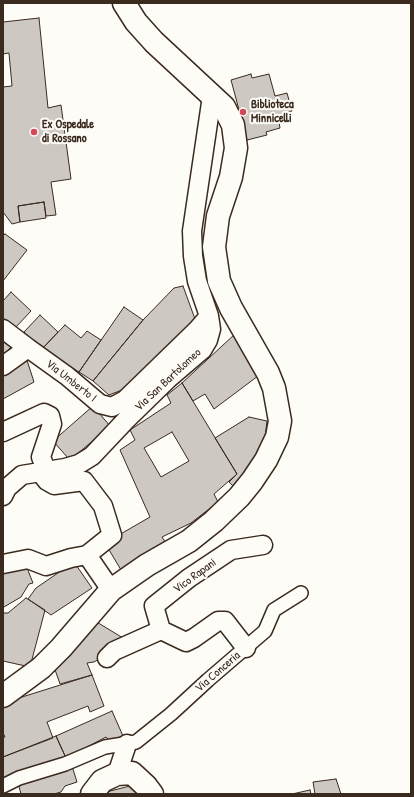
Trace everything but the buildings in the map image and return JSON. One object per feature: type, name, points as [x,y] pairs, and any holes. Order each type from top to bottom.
[{"type":"main road","points":[[3,694],[42,668],[111,590],[147,565],[189,541],[214,521],[239,497],[266,460],[277,437],[280,420],[274,388],[268,372],[231,308],[219,281],[214,247],[218,216],[231,177],[236,148],[233,124],[224,108],[154,42],[136,22],[124,3]]},
{"type":"main road","points":[[92,794],[102,781],[117,774],[132,773],[152,794]]},
{"type":"street","name":"Via San Bartolomeo","points":[[3,496],[7,488],[22,475],[65,468],[79,464],[92,456],[131,414],[168,379],[202,350],[208,340],[211,329],[209,316],[197,281],[193,256],[192,231],[212,96]]},
{"type":"street","name":"Via Umberto I","points":[[3,329],[68,376],[100,404],[112,407],[125,400],[209,316]]},
{"type":"street","points":[[3,366],[28,348]]},
{"type":"street","points":[[3,432],[44,413],[50,416],[52,424],[41,457],[43,471],[47,481],[54,485],[84,481],[103,506],[112,535],[87,555],[70,558],[46,566],[28,559],[3,564]]},
{"type":"street","name":"Vico Rapani","points":[[161,630],[154,606],[189,578],[231,550],[263,545]]},
{"type":"street","points":[[87,555],[111,590]]},
{"type":"street","name":"Via Conceria","points":[[3,786],[19,778],[65,764],[105,748],[136,742],[171,714],[264,631],[274,610],[301,593]]},
{"type":"street","points":[[107,658],[114,651],[161,630],[186,642],[218,621],[225,621],[246,648]]},
{"type":"street","points":[[117,774],[127,744]]},
{"type":"place","name":"Biblioteca Minnicelli","points":[[243,112]]},
{"type":"place","name":"Ex Ospedale di Rossano","points":[[34,132]]}]
